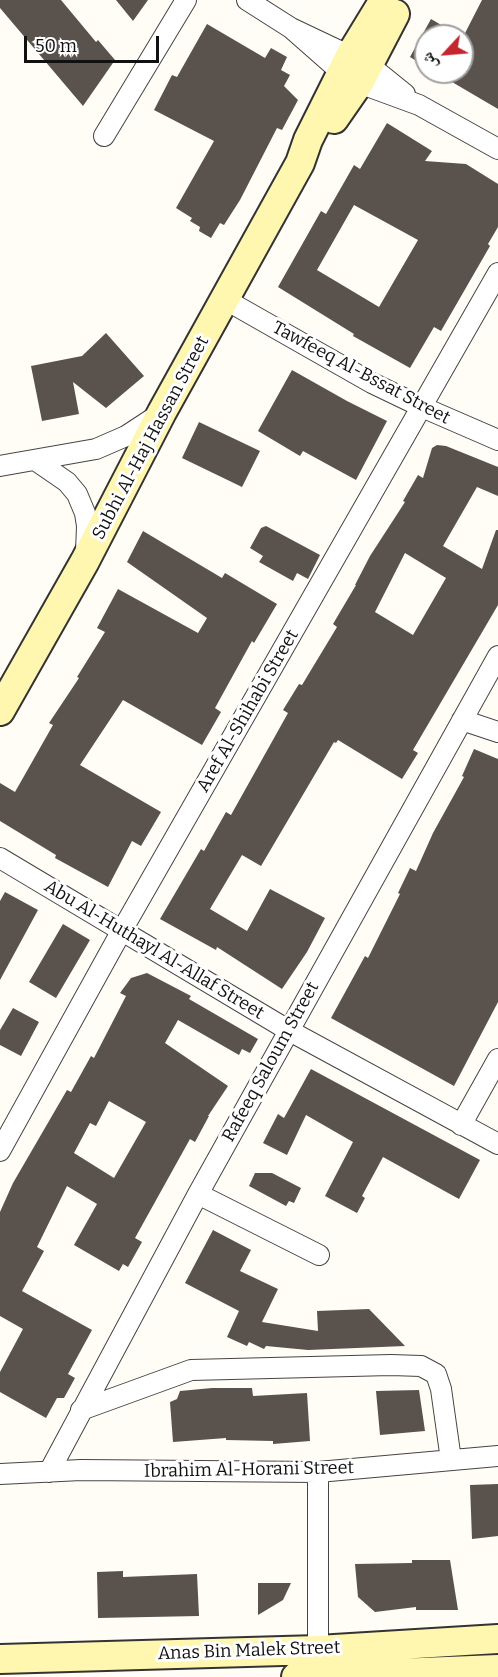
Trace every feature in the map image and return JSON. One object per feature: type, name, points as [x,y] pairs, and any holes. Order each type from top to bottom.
[{"type":"street","points":[[104,136],[186,0]]},
{"type":"street","points":[[247,0],[355,68],[498,149]]},
{"type":"street","name":"Subhi Al-Haj Hassan Street","points":[[355,68],[384,0]]},
{"type":"street","name":"Subhi Al-Haj Hassan Street","points":[[0,711],[85,561],[162,412],[300,163],[308,140],[402,0]]},
{"type":"street","name":"Aref Al-Shihabi Street","points":[[0,1151],[121,932],[498,273]]},
{"type":"street","name":"Tawfeeq Al-Bssat Street","points":[[226,300],[372,383],[498,440]]},
{"type":"street","points":[[0,466],[96,449],[126,436],[162,412]]},
{"type":"street","points":[[35,460],[67,482],[77,494],[85,513],[87,526],[85,561]]},
{"type":"street","name":"Rafeeq Saloum Street","points":[[49,1472],[288,1030],[498,656]]},
{"type":"street","points":[[462,720],[498,732]]},
{"type":"street","name":"Abu Al-Huthayl Al-Allaf Street","points":[[0,858],[288,1030],[498,1144]]},
{"type":"street","points":[[461,1125],[498,1059]]},
{"type":"street","points":[[198,1194],[319,1255]]},
{"type":"street","points":[[81,1410],[191,1370],[421,1366],[436,1374],[441,1389],[451,1460]]},
{"type":"street","name":"Ibrahim Al-Horani Street","points":[[0,1474],[81,1470],[318,1472],[498,1456]]},
{"type":"street","points":[[318,1472],[318,1650]]},
{"type":"street","name":"Anas Bin Malek Street","points":[[0,1659],[318,1650],[498,1639]]},
{"type":"street","name":"Anas Bin Malek Street","points":[[296,1677],[498,1670]]},
{"type":"building","points":[[0,0],[61,0],[96,42],[98,40],[115,60],[83,106],[0,8]]},
{"type":"building","points":[[116,0],[148,0],[133,21]]},
{"type":"building","points":[[482,0],[498,0],[498,109],[455,84],[474,84],[474,24],[470,24]]},
{"type":"building","points":[[431,19],[440,24],[428,24]]},
{"type":"building","points":[[207,24],[265,58],[271,48],[287,57],[281,70],[290,75],[284,86],[298,100],[282,130],[277,128],[240,200],[224,225],[220,223],[211,238],[199,231],[200,227],[190,221],[192,218],[176,208],[214,141],[154,110],[172,75],[177,77]]},
{"type":"building","points":[[387,123],[432,151],[425,161],[466,164],[498,184],[498,227],[488,244],[490,246],[441,331],[434,327],[410,368],[353,336],[354,334],[278,287],[321,211],[326,214],[354,165],[360,169]],"holes":[[[354,205],[418,240],[379,307],[317,270]]]},
{"type":"building","points":[[106,333],[144,376],[106,408],[73,382],[79,414],[42,421],[31,366],[82,356]]},
{"type":"building","points":[[292,370],[387,421],[356,480],[303,451],[300,456],[258,431]]},
{"type":"building","points":[[199,422],[260,451],[242,487],[182,458]]},
{"type":"building","points":[[437,445],[446,446],[498,467],[498,496],[477,487],[443,546],[482,569],[496,530],[498,530],[498,605],[413,750],[418,753],[402,779],[338,740],[334,742],[261,866],[242,855],[210,909],[247,931],[270,889],[325,918],[307,952],[282,989],[217,947],[216,950],[160,919],[201,849],[204,851],[226,812],[231,815],[288,713],[283,710],[299,684],[302,685],[337,627],[333,624],[370,556],[405,502],[403,501],[418,475],[423,478],[432,448]],"holes":[[[405,553],[446,578],[413,635],[375,612]]]},
{"type":"building","points":[[266,526],[320,555],[308,579],[297,573],[293,581],[259,562],[263,556],[250,548],[261,528]]},
{"type":"building","points":[[143,531],[222,578],[225,573],[277,604],[254,643],[252,641],[215,708],[221,712],[202,745],[123,700],[80,765],[161,812],[141,846],[132,841],[108,887],[55,858],[56,855],[0,821],[0,783],[15,792],[53,725],[49,723],[79,678],[77,677],[105,632],[97,628],[118,589],[198,633],[207,618],[127,562]]},
{"type":"building","points":[[474,749],[498,759],[498,1002],[454,1086],[331,1018],[365,956],[368,958],[400,894],[398,893],[410,868],[416,871],[433,833],[464,777],[462,776]]},
{"type":"building","points":[[5,892],[38,910],[0,980],[0,901]]},
{"type":"building","points":[[63,924],[90,940],[56,998],[29,982]]},
{"type":"building","points":[[147,973],[191,996],[189,999],[258,1039],[250,1053],[242,1049],[239,1055],[178,1020],[165,1043],[228,1086],[208,1116],[195,1142],[190,1139],[135,1238],[142,1242],[128,1267],[123,1264],[119,1271],[74,1245],[97,1204],[67,1186],[37,1247],[44,1251],[22,1291],[92,1330],[68,1374],[75,1378],[64,1398],[57,1398],[46,1418],[0,1392],[0,1372],[23,1329],[0,1316],[0,1212],[13,1183],[67,1090],[71,1092],[91,1056],[94,1058],[126,996],[120,993],[131,978]],"holes":[[[109,1101],[146,1122],[114,1178],[74,1153],[90,1123],[96,1126]]]},
{"type":"building","points":[[13,1008],[39,1022],[21,1056],[0,1045],[0,1030]]},
{"type":"building","points":[[311,1069],[480,1160],[459,1199],[383,1157],[362,1196],[365,1198],[357,1213],[325,1196],[353,1142],[306,1115],[287,1155],[263,1143],[278,1114],[284,1118]]},
{"type":"building","points":[[255,1173],[272,1173],[301,1188],[294,1203],[289,1201],[286,1206],[249,1186]]},
{"type":"building","points":[[213,1230],[251,1250],[240,1271],[278,1289],[262,1322],[318,1331],[317,1311],[369,1309],[405,1346],[308,1350],[266,1346],[264,1349],[249,1342],[247,1346],[227,1337],[239,1311],[185,1283]]},
{"type":"building","points":[[252,1388],[253,1396],[307,1393],[310,1441],[273,1444],[273,1441],[226,1440],[226,1438],[173,1442],[170,1402],[177,1399],[180,1391]]},
{"type":"building","points":[[419,1390],[425,1431],[380,1435],[376,1391]]},
{"type":"building","points":[[498,1484],[498,1536],[472,1539],[470,1485]]},
{"type":"building","points":[[412,1560],[450,1560],[458,1610],[416,1610],[416,1607],[375,1612],[358,1597],[355,1564],[412,1563]]},
{"type":"building","points":[[123,1571],[123,1577],[197,1574],[199,1616],[98,1618],[97,1572]]},
{"type":"building","points":[[258,1583],[291,1583],[283,1600],[258,1615]]}]
